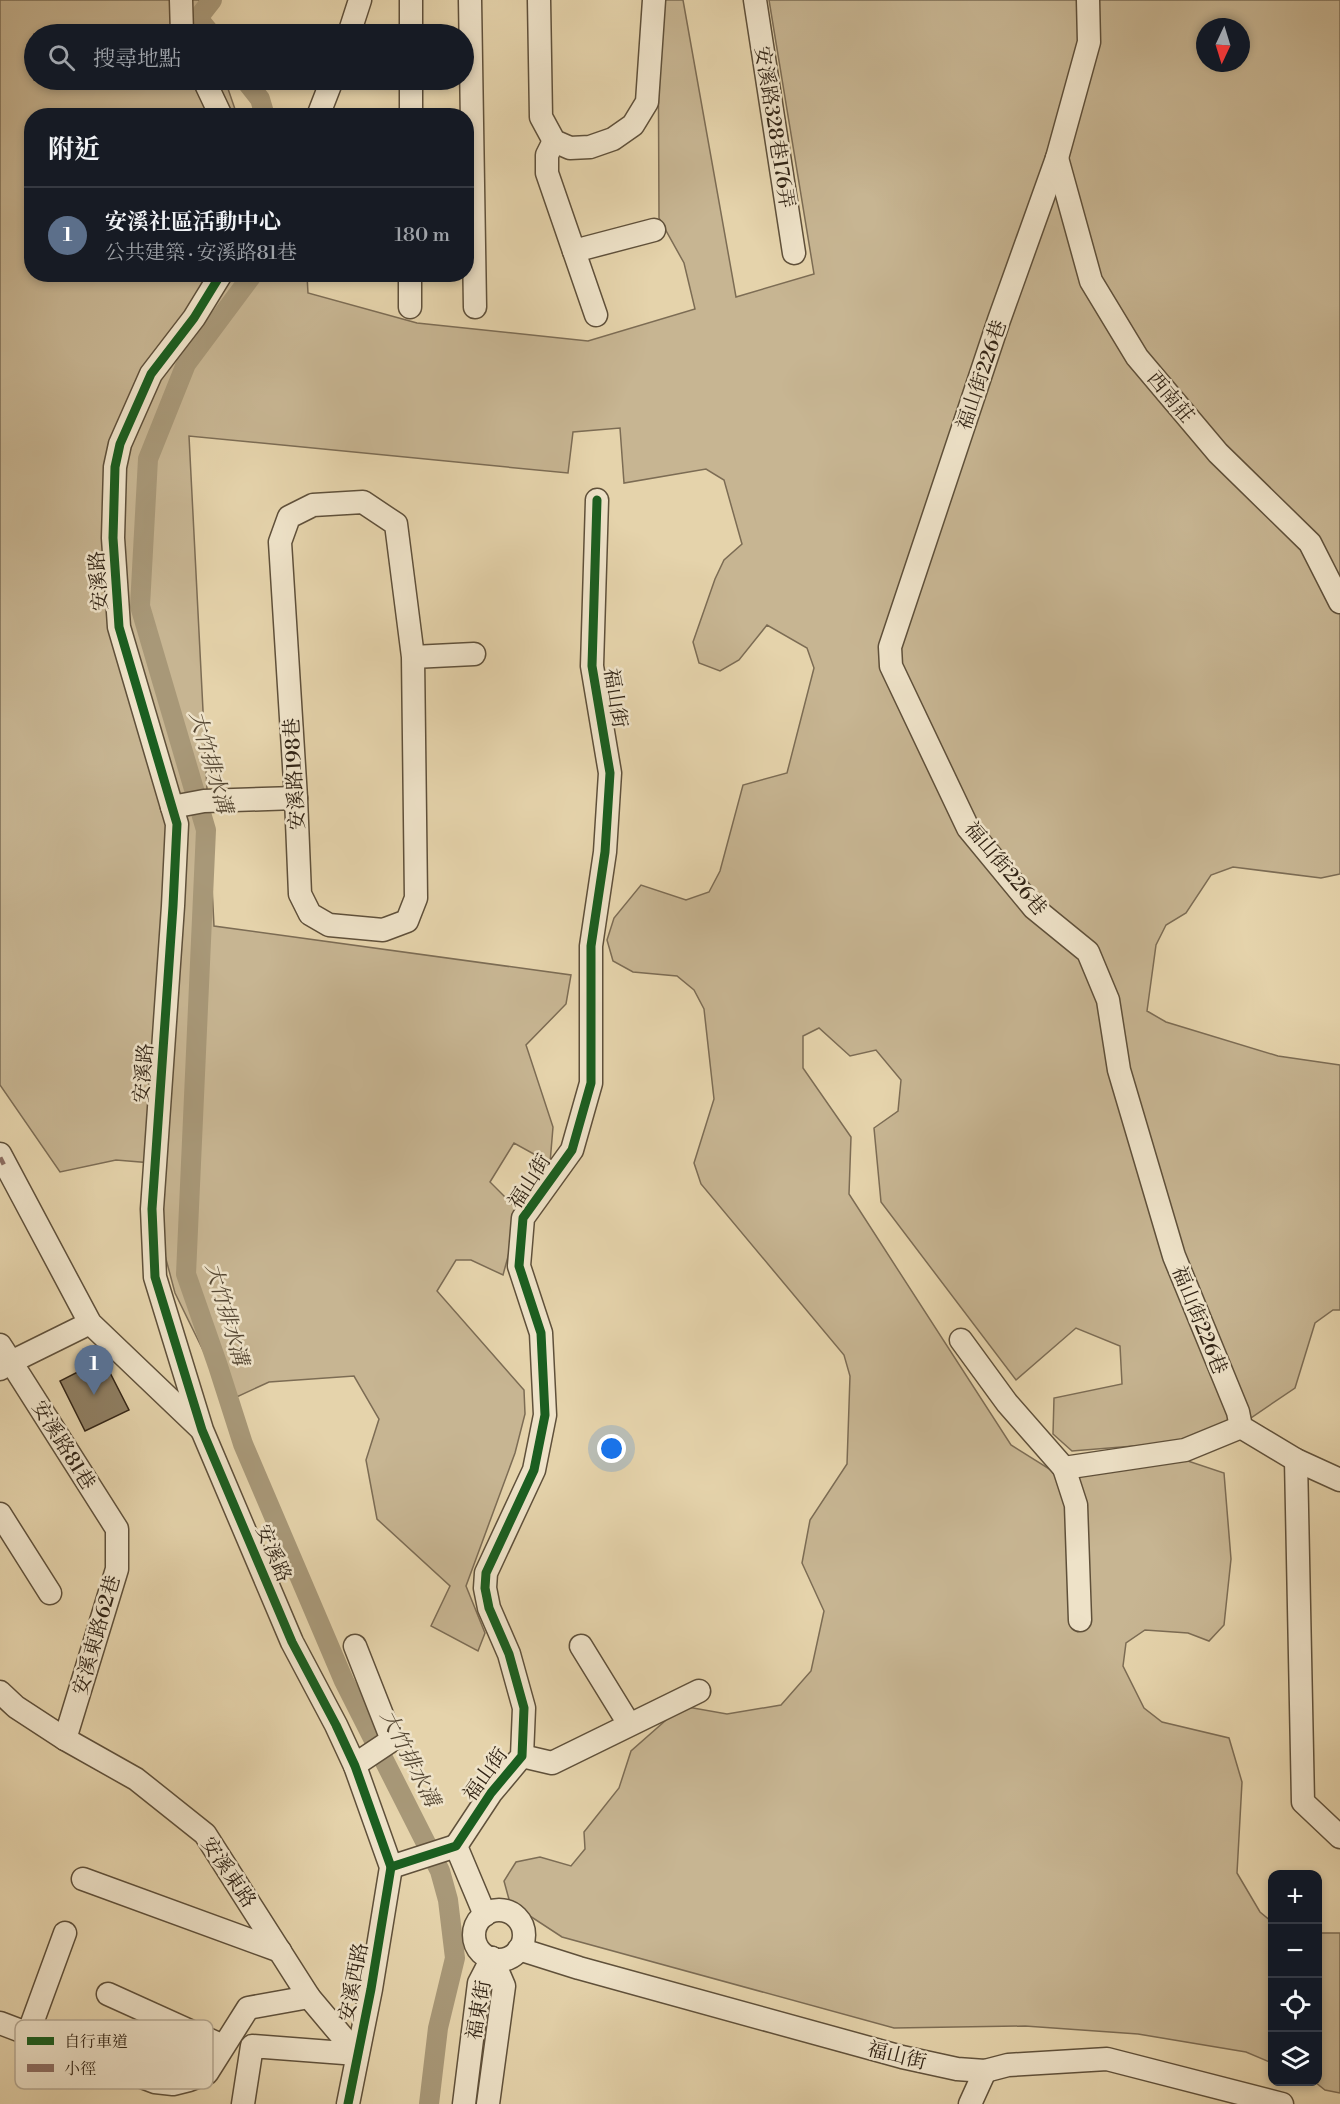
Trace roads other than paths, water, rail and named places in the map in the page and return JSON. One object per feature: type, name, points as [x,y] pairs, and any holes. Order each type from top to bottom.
[{"type":"street","points":[[181,0],[182,24]]},
{"type":"street","points":[[352,24],[360,0]]},
{"type":"street","points":[[411,0],[411,24]]},
{"type":"street","points":[[470,0],[470,24]]},
{"type":"street","points":[[539,0],[541,117],[554,141],[570,148],[590,147],[613,139],[633,125],[647,102],[654,0]]},
{"type":"street","name":"安溪路328巷176弄","points":[[755,0],[794,253]]},
{"type":"street","name":"福山街226巷","points":[[1088,0],[1089,42],[1058,158],[999,320],[890,647],[891,666],[968,828],[1034,908],[1088,952],[1108,1000],[1119,1070],[1174,1256],[1238,1412],[1241,1427]]},
{"type":"street","points":[[209,90],[217,108]]},
{"type":"street","points":[[321,108],[328,90]]},
{"type":"street","points":[[411,90],[411,108]]},
{"type":"street","points":[[471,90],[472,108]]},
{"type":"street","points":[[554,141],[547,155],[547,173],[596,315]]},
{"type":"street","name":"西南莊","points":[[1058,158],[1091,281],[1137,357],[1218,453],[1310,543],[1340,602]]},
{"type":"street","points":[[574,251],[654,230]]},
{"type":"street","points":[[474,246],[475,307]]},
{"type":"street","name":"安溪路","points":[[217,282],[194,318],[151,374],[120,444],[115,467],[113,538],[119,627],[187,804],[177,824],[152,1209],[155,1277],[202,1430],[292,1642],[358,1763],[391,1867]]},
{"type":"street","points":[[410,282],[410,307]]},
{"type":"street","name":"福山街","points":[[456,1846],[491,1794],[522,1756],[524,1708],[509,1654],[489,1608],[486,1572],[534,1470],[544,1415],[541,1333],[519,1266],[523,1218],[572,1150],[591,1083],[591,946],[605,852],[610,773],[592,666],[597,500]]},
{"type":"street","name":"安溪路198巷","points":[[363,502],[396,524],[413,657],[416,898],[407,921],[383,930],[329,925],[310,914],[300,894],[280,542],[289,517],[313,505],[363,502]]},
{"type":"street","points":[[413,657],[474,654]]},
{"type":"street","points":[[187,804],[296,798]]},
{"type":"street","points":[[0,1154],[90,1323],[202,1430]]},
{"type":"street","name":"安溪路81巷","points":[[90,1323],[4,1358],[117,1529]]},
{"type":"street","points":[[961,1340],[1007,1403],[1064,1468],[1076,1505],[1080,1620]]},
{"type":"street","points":[[1064,1468],[1185,1450],[1241,1427],[1296,1460],[1340,1480]]},
{"type":"street","points":[[1296,1460],[1303,1802],[1340,1837]]},
{"type":"street","points":[[0,1514],[50,1593]]},
{"type":"street","name":"安溪東路62巷","points":[[65,1739],[117,1569],[117,1529]]},
{"type":"street","points":[[355,1646],[392,1740],[358,1763]]},
{"type":"street","points":[[580,1646],[629,1724]]},
{"type":"street","points":[[522,1756],[552,1763],[699,1691]]},
{"type":"street","name":"安溪東路","points":[[5,1702],[136,1779],[205,1834],[309,1996],[357,2054]]},
{"type":"street","points":[[391,1867],[456,1846],[485,1915]]},
{"type":"street","name":"安溪西路","points":[[348,2104],[371,1989],[391,1867]]},
{"type":"street","points":[[84,1879],[280,1951]]},
{"type":"street","points":[[508,1911],[522,1923],[524,1932],[519,1949],[507,1958],[492,1958],[484,1954],[475,1940],[477,1923],[490,1912],[508,1911]]},
{"type":"street","points":[[33,2020],[65,1933]]},
{"type":"street","name":"福山街","points":[[519,1949],[579,1968],[902,2058],[957,2069],[985,2071],[1008,2065],[1107,2059],[1281,2104]]},
{"type":"street","name":"福東街","points":[[464,2104],[479,1983],[492,1958]]},
{"type":"street","name":"福東街","points":[[488,2104],[504,1986],[492,1958]]},
{"type":"street","points":[[108,1994],[166,2020]]},
{"type":"street","points":[[213,2063],[248,2008],[309,1996]]},
{"type":"street","points":[[0,2023],[15,2029]]},
{"type":"street","points":[[213,2041],[223,2046]]},
{"type":"street","points":[[243,2104],[252,2046],[357,2054]]},
{"type":"street","points":[[970,2104],[985,2071]]},
{"type":"waterway","name":"大竹排水溝","points":[[203,24],[198,18],[212,0]]},
{"type":"waterway","name":"大竹排水溝","points":[[253,90],[260,99],[263,108]]},
{"type":"waterway","name":"大竹排水溝","points":[[247,282],[186,364],[148,459],[140,606],[206,830],[186,1274],[243,1444],[344,1681],[440,1871],[448,1900],[455,1958],[438,2028],[429,2104]]},
{"type":"place","name":"安溪社區活動中心","points":[[94,1395]]}]
